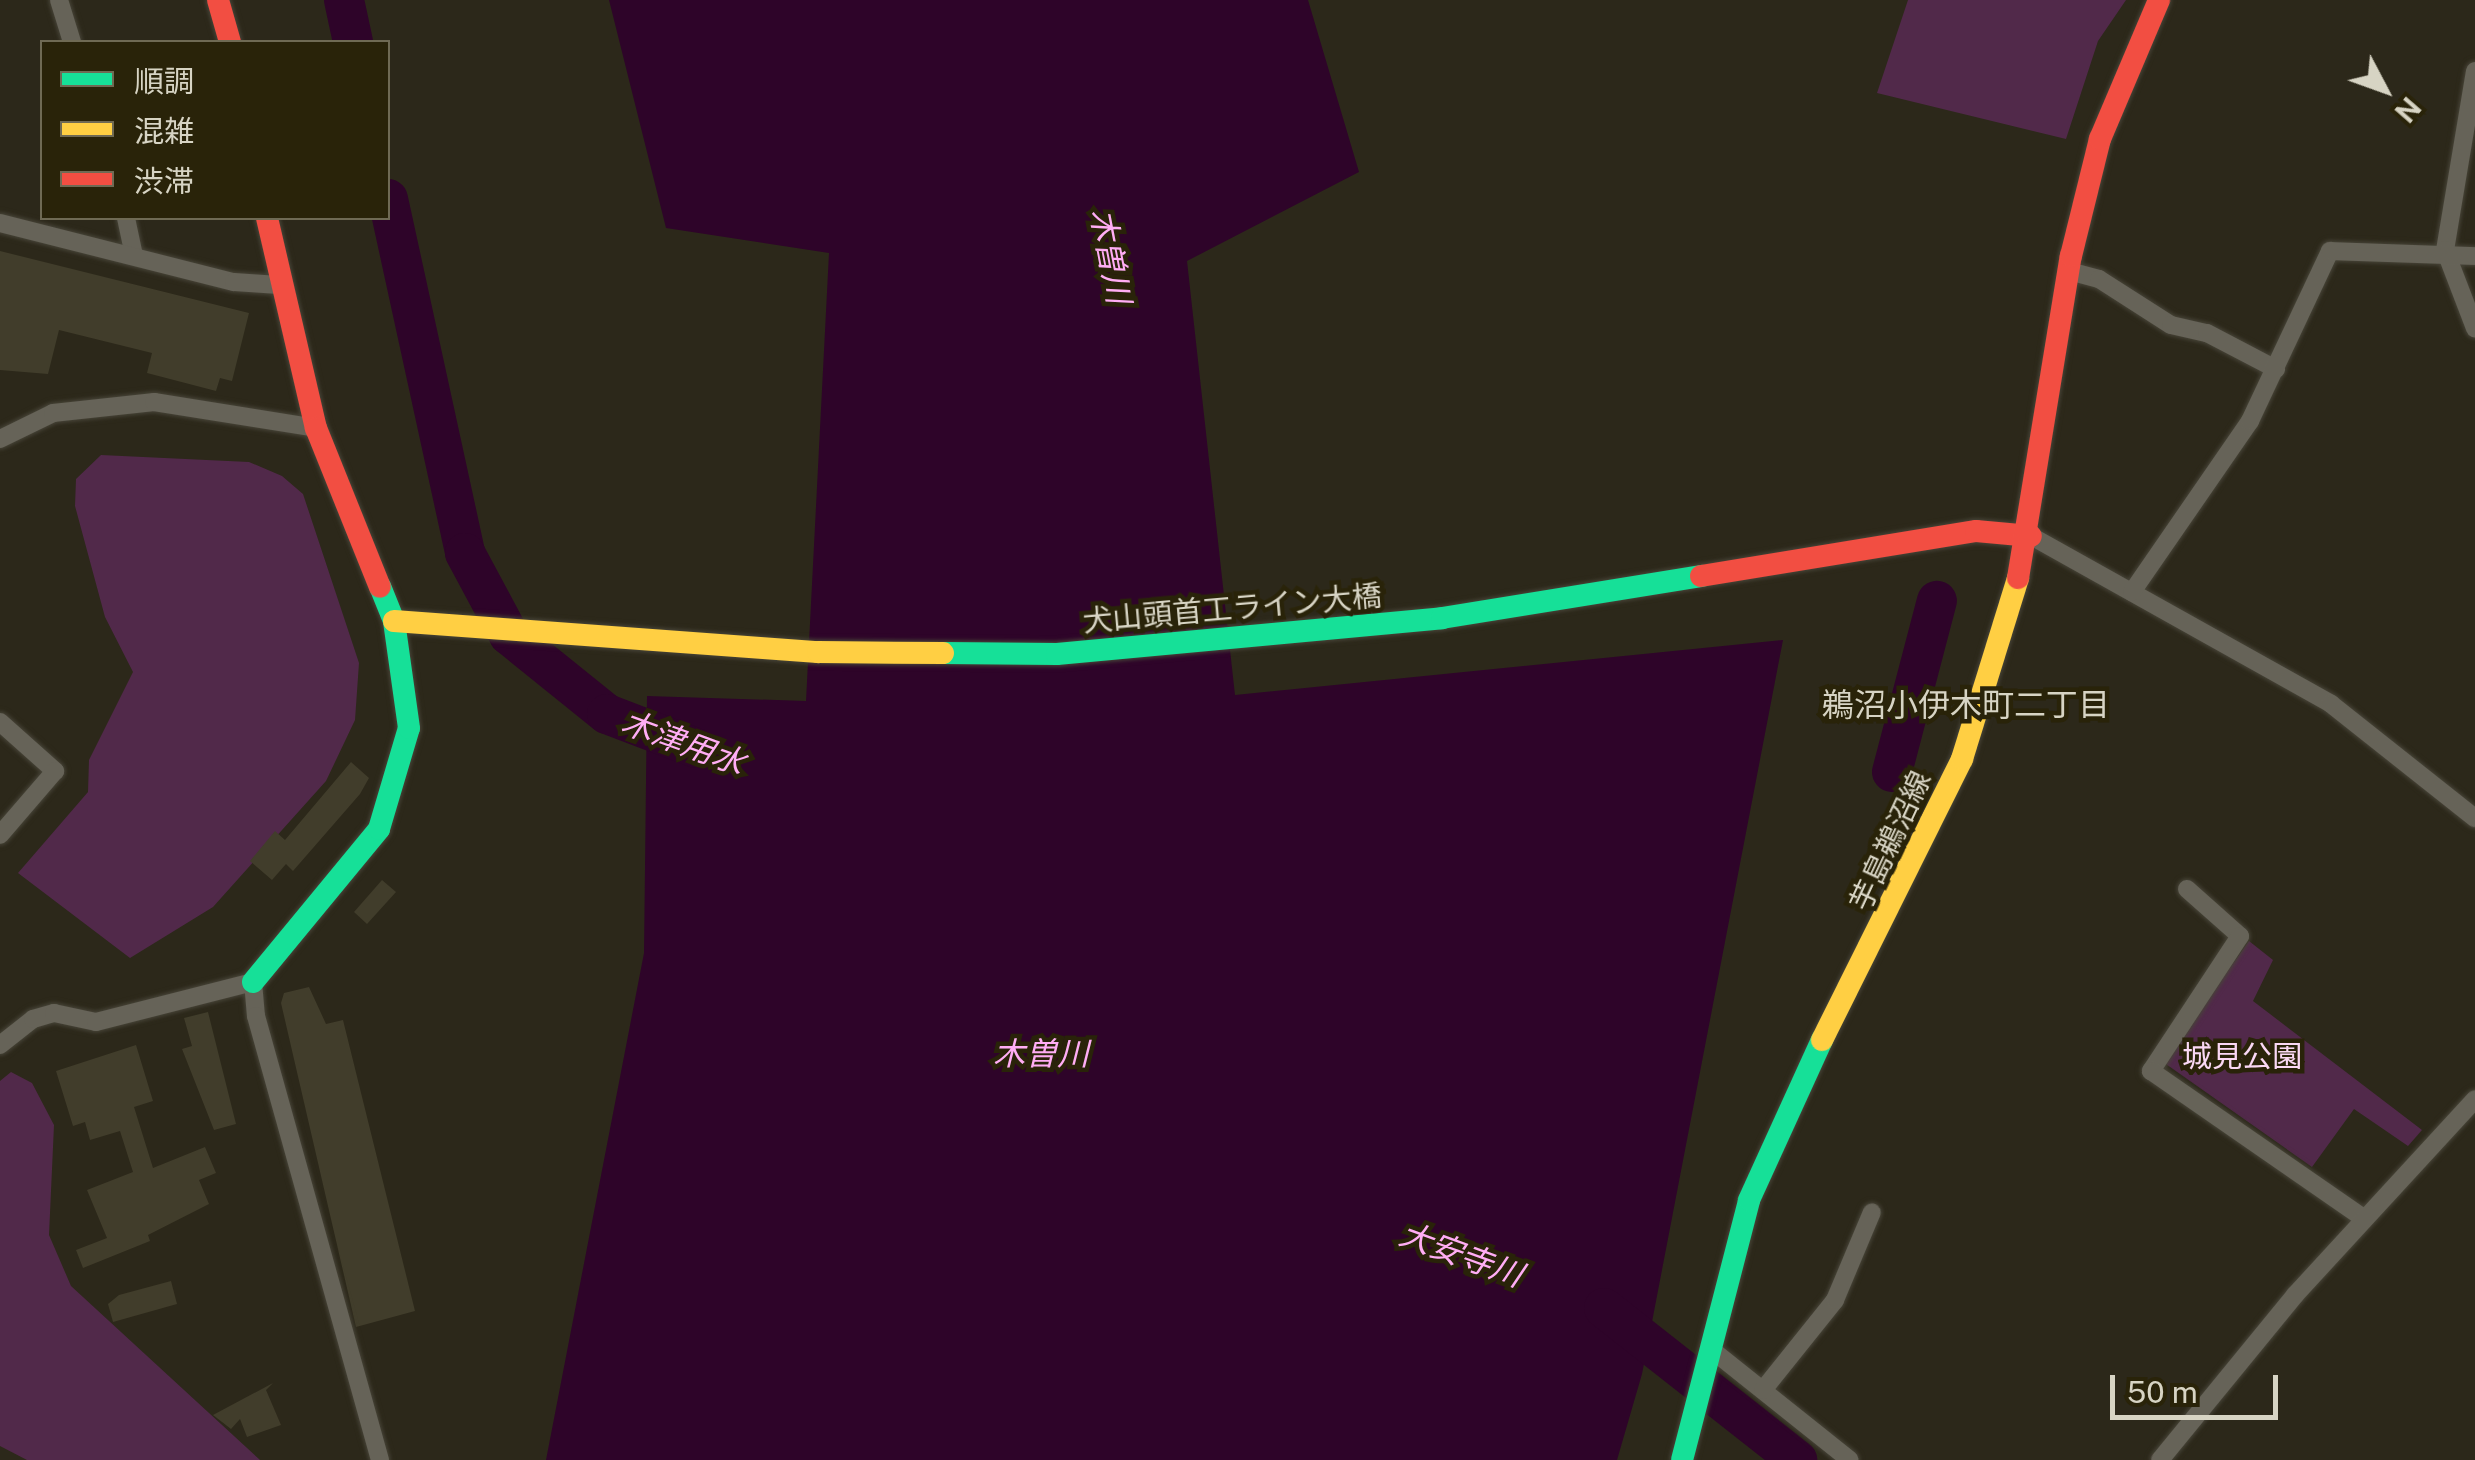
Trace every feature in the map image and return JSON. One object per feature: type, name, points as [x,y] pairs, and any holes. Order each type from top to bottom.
[{"type":"street","points":[[59,0],[71,40]]},
{"type":"street","points":[[218,0],[229,40]]},
{"type":"street","name":"芋島鵜沼線","points":[[1682,1460],[1749,1200],[1779,1121],[1962,759],[2031,536],[2069,271],[2100,139],[2158,0]]},
{"type":"street","points":[[2475,71],[2445,250],[2475,328]]},
{"type":"street","points":[[126,220],[134,256]]},
{"type":"street","points":[[0,1045],[43,1016],[96,1022],[253,982],[366,848],[391,806],[409,728],[394,621],[316,428],[279,285],[268,220]]},
{"type":"street","points":[[0,224],[279,285]]},
{"type":"street","points":[[2132,592],[2250,421],[2330,251],[2445,250],[2475,256]]},
{"type":"street","points":[[2069,271],[2100,278],[2171,325],[2207,332],[2276,370]]},
{"type":"street","points":[[0,439],[53,413],[154,402],[316,428]]},
{"type":"street","name":"犬山頭首工ライン大橋","points":[[394,621],[818,652],[1057,654],[1442,618],[1976,531],[2031,536]]},
{"type":"street","points":[[2031,536],[2331,704],[2475,818]]},
{"type":"street","points":[[0,722],[54,771],[0,835]]},
{"type":"street","points":[[2186,889],[2240,936],[2151,1071],[2362,1218]]},
{"type":"street","points":[[253,982],[256,1016],[380,1460]]},
{"type":"street","points":[[2160,1460],[2362,1218],[2475,1099]]},
{"type":"street","points":[[1763,1390],[1835,1300],[1872,1212]]},
{"type":"street","points":[[1710,1356],[1763,1390],[1850,1460]]},
{"type":"green space","points":[[1908,0],[2126,0],[2098,41],[2066,139],[1877,93]]},
{"type":"green space","points":[[101,455],[249,462],[282,476],[303,494],[359,663],[355,720],[326,781],[213,907],[130,958],[18,873],[88,792],[89,760],[133,672],[105,617],[75,506],[76,479]]},
{"type":"green space","name":"城見公園","points":[[2249,941],[2273,960],[2253,1001],[2422,1130],[2408,1146],[2354,1109],[2312,1167],[2163,1062]]},
{"type":"green space","points":[[11,1072],[32,1083],[54,1125],[49,1235],[71,1286],[260,1460],[27,1460],[0,1446],[0,1081]]},
{"type":"water","name":"木曽川","points":[[609,0],[1308,0],[1359,172],[1187,261],[1235,695],[1783,640],[1642,1374],[1617,1460],[546,1460],[644,953],[647,696],[806,701],[829,253],[666,228]]},
{"type":"building","points":[[0,251],[249,313],[232,381],[220,378],[216,391],[147,373],[152,353],[59,330],[48,374],[0,370]]},
{"type":"building","points":[[351,762],[369,778],[360,794],[293,871],[286,864],[272,880],[250,861],[275,831],[285,840]]},
{"type":"building","points":[[382,880],[396,892],[367,924],[354,912]]},
{"type":"building","points":[[309,987],[326,1024],[343,1020],[415,1311],[356,1327],[281,1003],[284,993]]},
{"type":"building","points":[[208,1012],[236,1124],[214,1130],[182,1049],[192,1046],[184,1018]]},
{"type":"building","points":[[136,1045],[153,1101],[134,1107],[153,1168],[205,1147],[216,1173],[199,1180],[209,1204],[148,1235],[150,1241],[83,1268],[76,1250],[107,1238],[87,1190],[133,1172],[120,1131],[90,1140],[85,1122],[73,1126],[56,1071]]},
{"type":"building","points":[[171,1281],[177,1304],[113,1322],[108,1304],[119,1295]]},
{"type":"building","points":[[273,1383],[266,1390],[281,1425],[247,1437],[240,1419],[231,1429],[213,1415]]},
{"type":"waterway","name":"木津用水","points":[[344,0],[353,40]]},
{"type":"waterway","name":"木津用水","points":[[390,208],[465,553],[509,635],[607,714],[696,748]]},
{"type":"waterway","points":[[1892,772],[1937,601]]},
{"type":"waterway","name":"大安寺川","points":[[1604,1308],[1797,1460]]},
{"type":"traffic: fast","points":[[943,653],[1057,654],[1442,618],[1701,576]]},
{"type":"traffic: fast","points":[[253,982],[379,829],[409,728],[394,621],[380,587]]},
{"type":"traffic: fast","points":[[1682,1460],[1749,1200],[1822,1040]]},
{"type":"traffic: slow","points":[[1822,1040],[1962,759],[2018,578]]},
{"type":"traffic: slow","points":[[394,621],[818,652],[943,653]]},
{"type":"traffic: jam","points":[[218,0],[229,40]]},
{"type":"traffic: jam","points":[[2018,578],[2071,256],[2100,139],[2159,0]]},
{"type":"traffic: jam","points":[[267,220],[316,428],[380,587]]},
{"type":"traffic: jam","points":[[1701,576],[1976,531],[2031,536]]},
{"type":"district","name":"鵜沼小伊木町二丁目","points":[[1966,705]]}]
